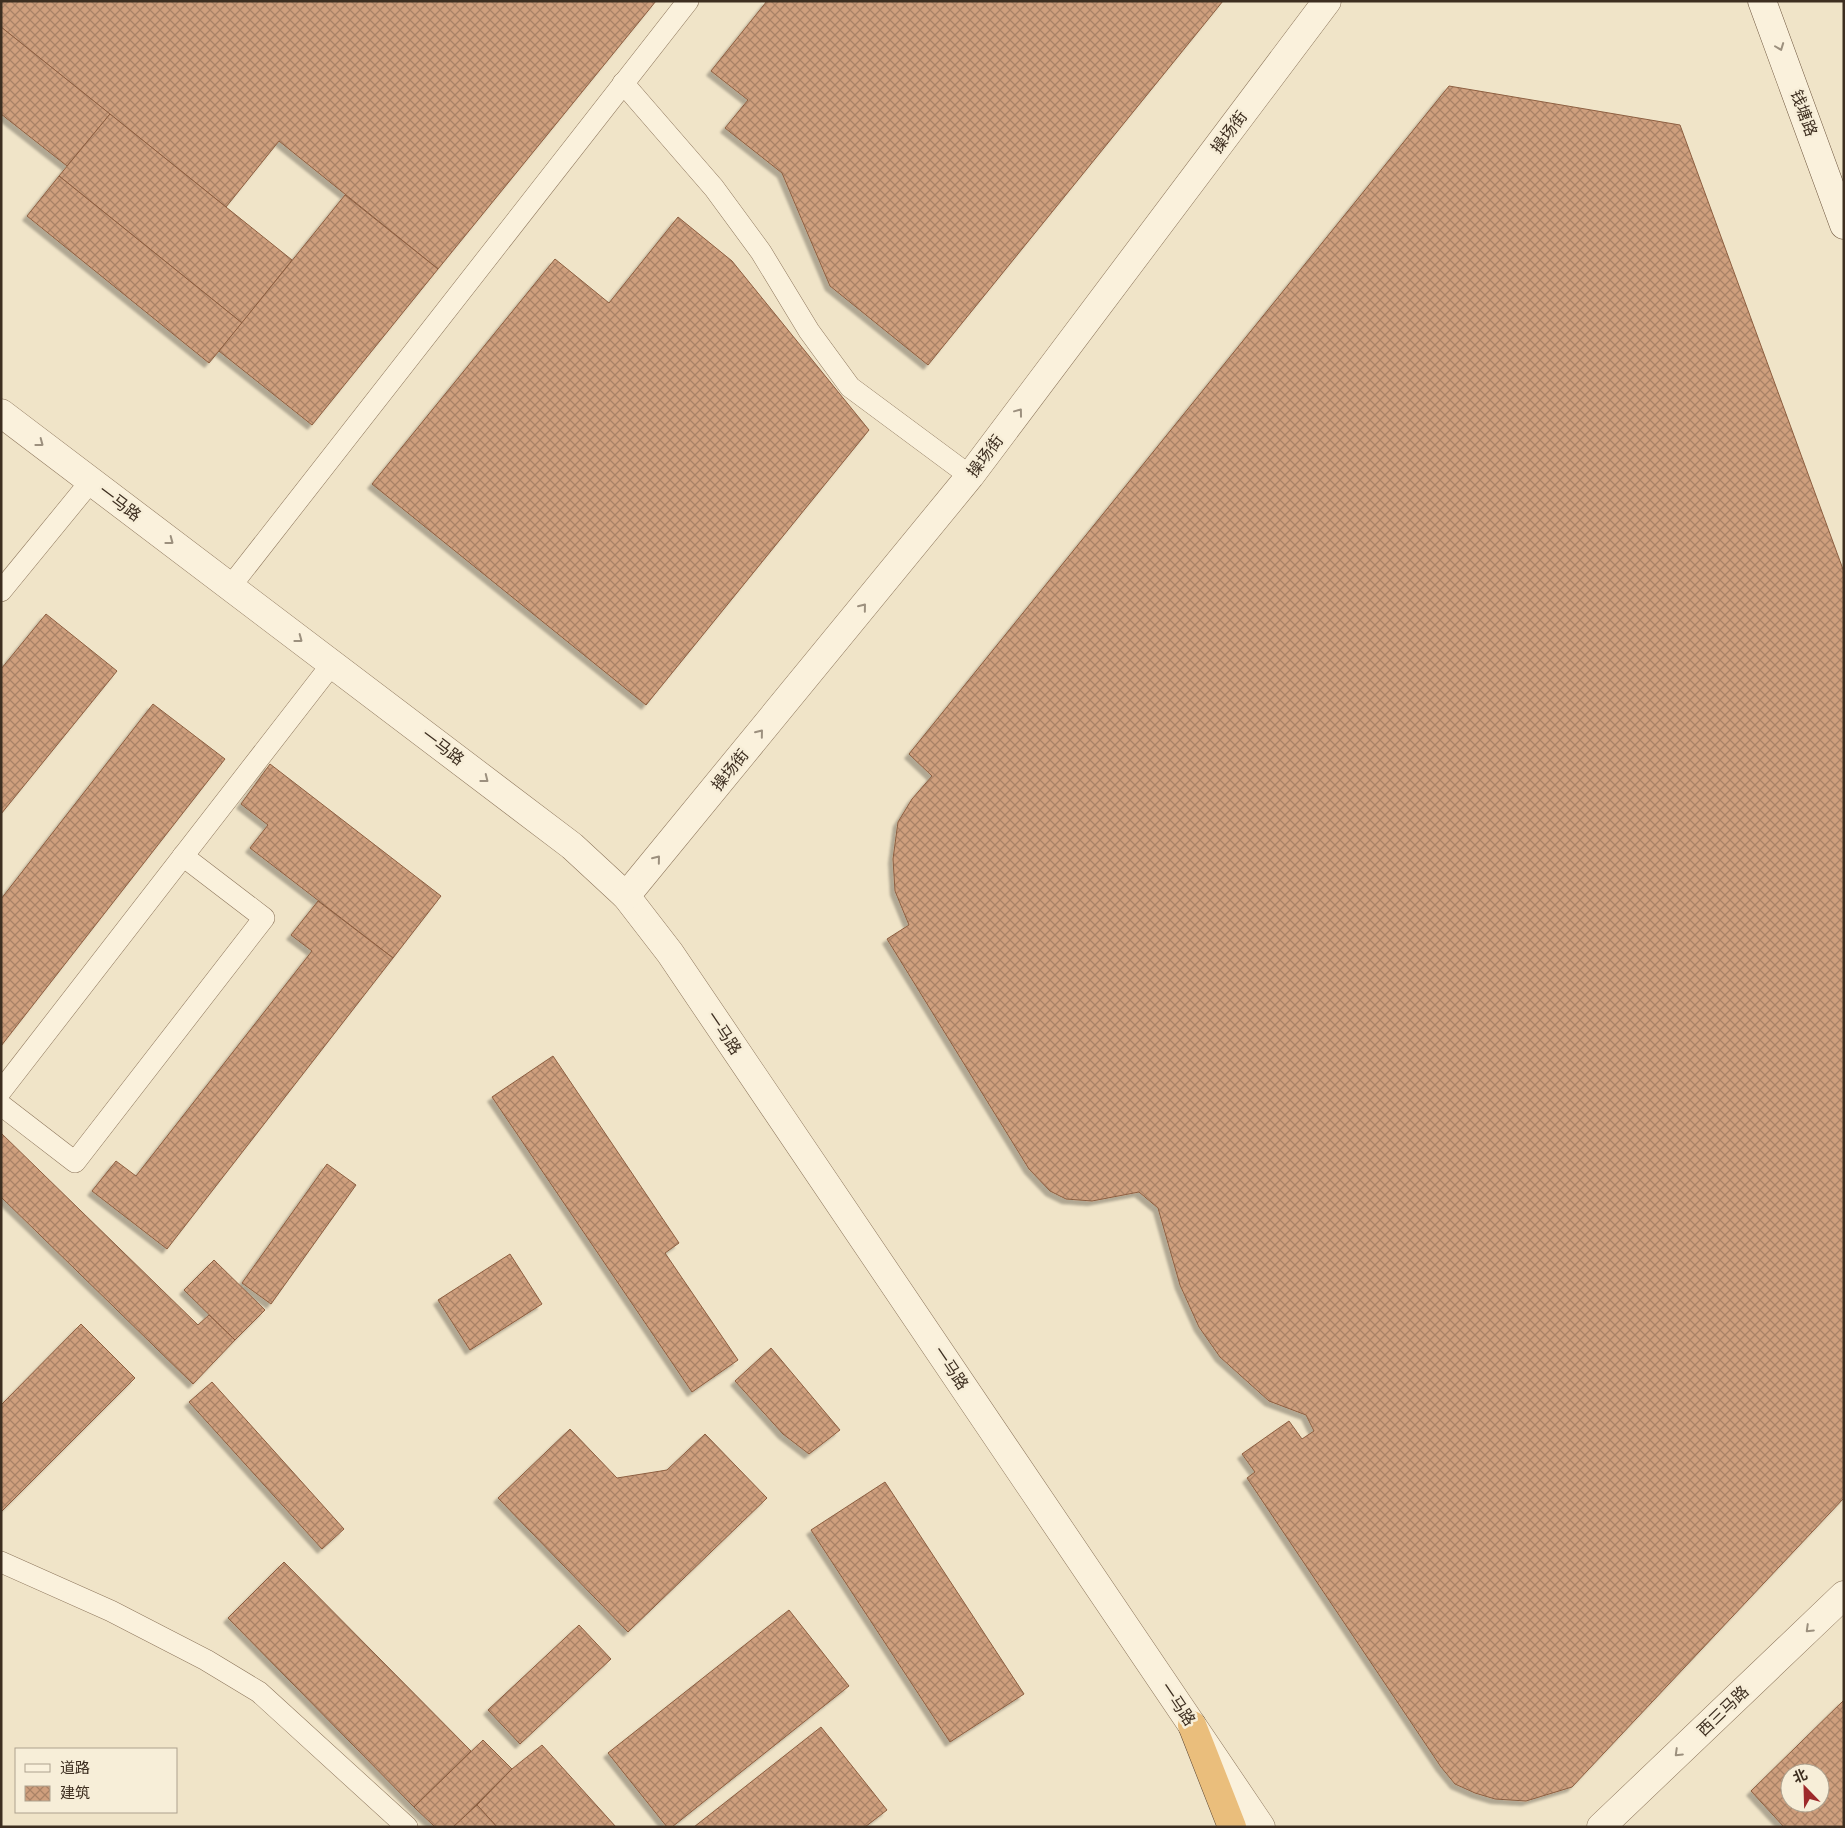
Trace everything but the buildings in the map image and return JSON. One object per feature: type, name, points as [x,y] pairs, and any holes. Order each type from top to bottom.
[{"type":"highway","points":[[1192,1725],[1232,1827]]},
{"type":"street","name":"操场街","points":[[626,896],[970,476],[1327,1]]},
{"type":"street","name":"钱塘路","points":[[1762,1],[1844,225]]},
{"type":"street","name":"一马路","points":[[1,413],[572,846],[626,896],[670,953],[1261,1827]]},
{"type":"street","name":"西三马路","points":[[1601,1827],[1844,1595]]},
{"type":"lane","points":[[230,587],[688,1]]},
{"type":"lane","points":[[623,83],[714,188],[760,252],[809,331],[850,387],[970,476]]},
{"type":"lane","points":[[1,591],[91,481]]},
{"type":"lane","points":[[1,1091],[332,664]]},
{"type":"lane","points":[[1,1105],[75,1162],[264,918],[184,856]]},
{"type":"lane","points":[[1,1562],[111,1611],[206,1660],[259,1692],[407,1827]]}]
